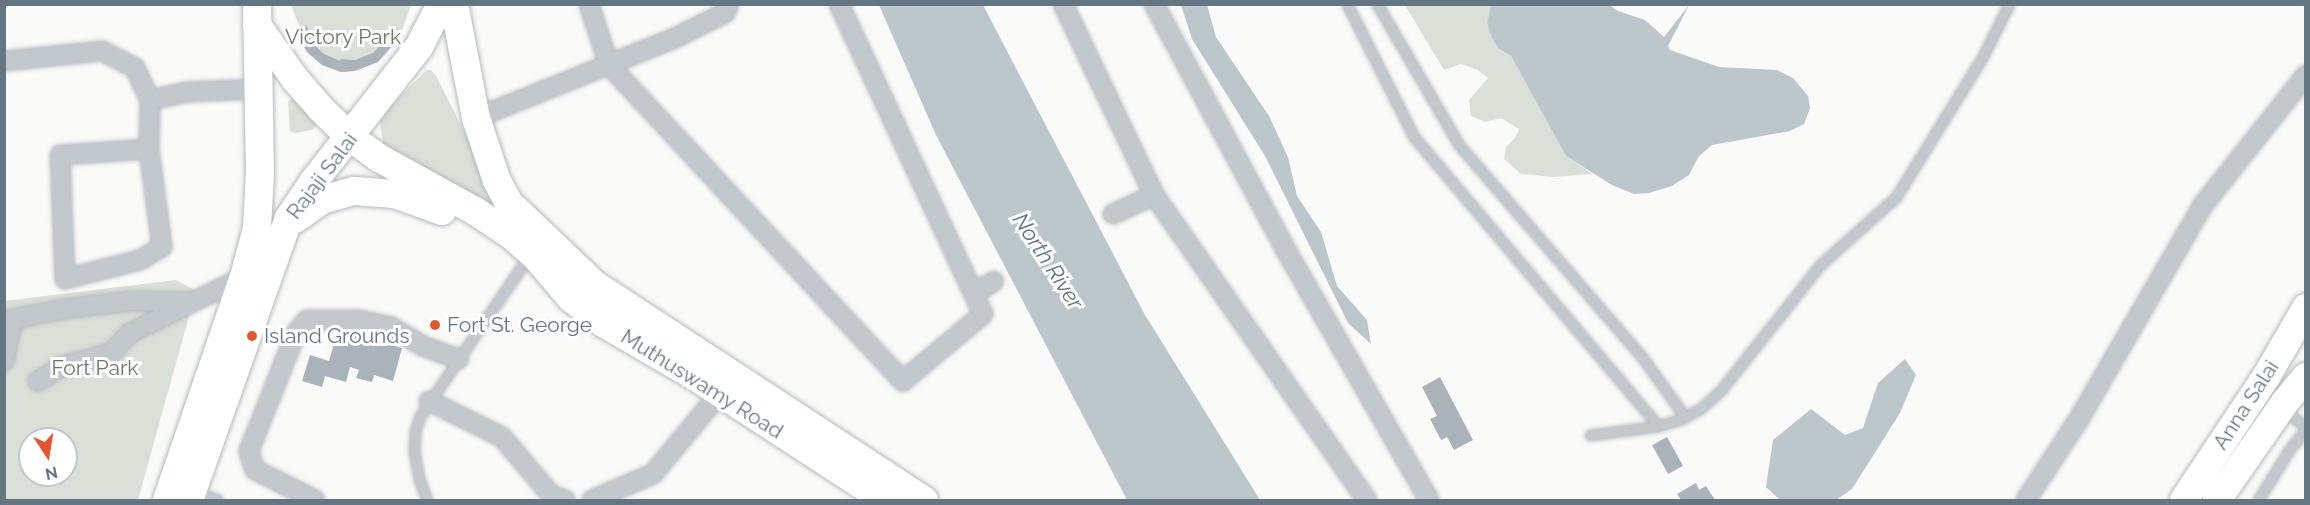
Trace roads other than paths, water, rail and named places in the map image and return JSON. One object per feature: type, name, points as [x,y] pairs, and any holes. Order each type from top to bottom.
[{"type":"main road","name":"Rajaji Salai","points":[[192,498],[281,233],[303,196],[419,47],[441,4]]},
{"type":"main road","name":"Muthuswamy Road","points":[[454,4],[476,118],[497,181],[508,202],[595,285],[924,501]]},
{"type":"main road","name":"Rajaji Salai","points":[[192,498],[257,228],[260,173],[257,15]]},
{"type":"main road","name":"Muthuswamy Road","points":[[257,15],[295,79],[350,137],[379,158],[491,221],[531,252],[571,298],[595,316],[720,393],[885,501]]},
{"type":"main road","points":[[281,233],[306,209],[322,200],[354,191],[374,191],[414,199],[496,240],[531,252]]},
{"type":"main road","name":"Anna Salai","points":[[2184,501],[2266,377],[2306,308]]},
{"type":"main road","name":"Anna Salai","points":[[2217,501],[2281,408],[2306,378]]},
{"type":"street","points":[[589,4],[609,65],[903,381],[983,314],[839,4]]},
{"type":"street","points":[[476,118],[673,39],[725,13],[729,4]]},
{"type":"street","points":[[1063,4],[1154,195],[1367,501]]},
{"type":"street","points":[[1154,4],[1287,252],[1428,501]]},
{"type":"street","points":[[4,62],[102,51],[135,68],[150,100],[149,149],[162,248],[140,260],[65,279],[60,155],[149,149]]},
{"type":"street","points":[[2026,501],[2079,419],[2203,205],[2306,75]]},
{"type":"street","points":[[150,100],[188,92],[258,88]]},
{"type":"street","points":[[1113,214],[1154,195]]},
{"type":"street","points":[[38,381],[61,367],[111,353],[130,333],[244,277]]},
{"type":"street","points":[[975,293],[994,281]]},
{"type":"street","points":[[4,361],[9,320],[64,309],[130,301],[193,303]]},
{"type":"street","points":[[315,501],[255,470],[249,451],[296,333],[307,320],[358,320],[391,327],[423,346],[459,359]]},
{"type":"street","points":[[592,501],[653,474],[720,393]]},
{"type":"street","points":[[429,400],[502,437],[551,495],[565,501]]},
{"type":"lane","points":[[1347,4],[1414,137],[1658,426]]},
{"type":"lane","points":[[1377,4],[1459,145],[1642,357],[1685,417]]},
{"type":"lane","points":[[1590,435],[1658,426],[1685,417],[1700,410],[1721,390],[1821,264],[1896,197],[1982,58],[2009,4]]},
{"type":"lane","points":[[427,501],[419,478],[414,452],[415,431],[429,400],[531,252]]},
{"type":"lane","points":[[2258,501],[2291,447],[2306,429],[2281,408]]},
{"type":"water","name":"North River","points":[[879,5],[983,5],[1145,315],[1260,500],[1127,500],[936,135]]},
{"type":"water","points":[[1181,5],[1207,5],[1216,37],[1269,116],[1288,157],[1297,196],[1321,232],[1337,286],[1367,320],[1371,344],[1348,323],[1265,156],[1192,39]]},
{"type":"water","points":[[1491,5],[1609,5],[1618,11],[1645,20],[1664,37],[1689,5],[1668,46],[1670,50],[1719,67],[1777,70],[1793,78],[1808,96],[1810,108],[1804,124],[1790,131],[1712,145],[1699,156],[1689,175],[1672,186],[1649,193],[1634,194],[1612,185],[1566,156],[1511,56],[1498,48],[1491,36],[1487,23]]},
{"type":"water","points":[[1905,359],[1916,375],[1900,413],[1852,489],[1836,500],[1780,500],[1766,487],[1773,440],[1811,409],[1845,435],[1863,428],[1878,383]]},
{"type":"place","name":"Fort St. George","points":[[435,325]]},
{"type":"place","name":"Island Grounds","points":[[252,336]]},
{"type":"park label","name":"Victory Park","points":[[343,37]]},
{"type":"park label","name":"Fort Park","points":[[95,368]]}]
